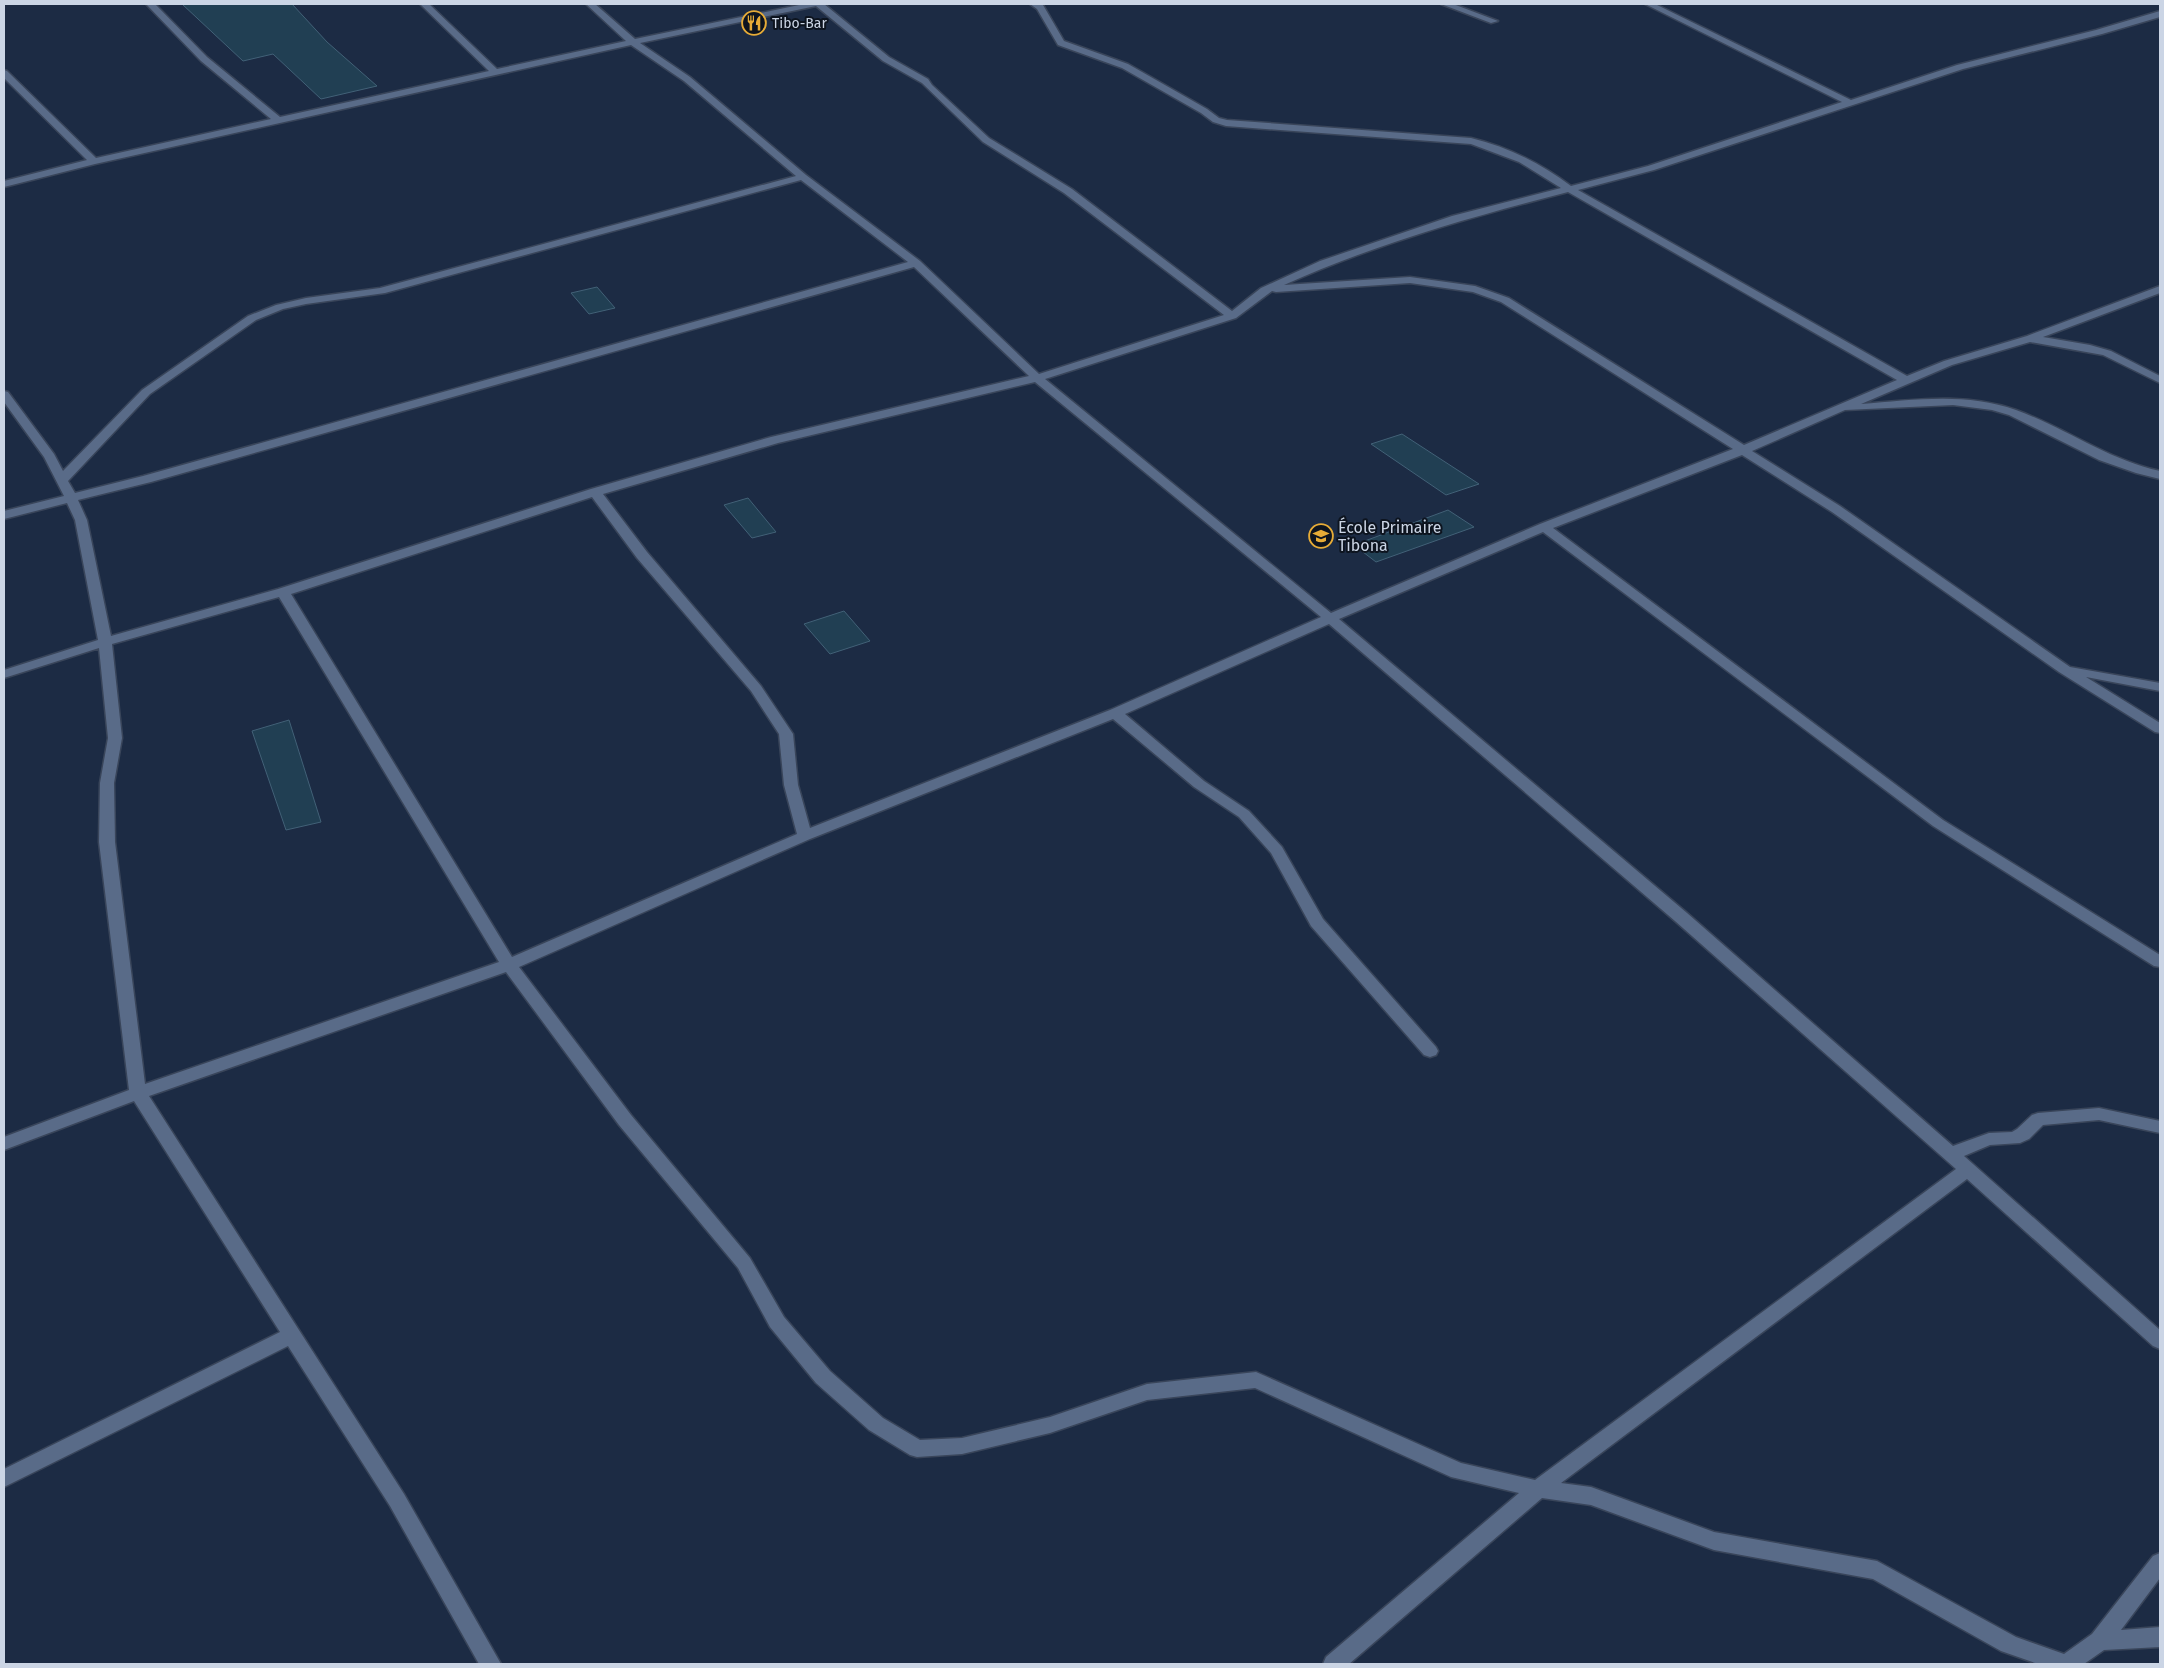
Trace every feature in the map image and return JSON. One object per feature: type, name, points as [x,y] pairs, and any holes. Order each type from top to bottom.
[{"type":"street","points":[[150,4],[204,59],[279,121]]},
{"type":"street","points":[[424,4],[495,72]]},
{"type":"street","points":[[590,4],[633,42],[687,79],[803,177],[916,263],[1037,378],[1330,618],[1681,917],[1968,1169],[2160,1342]]},
{"type":"street","points":[[4,184],[94,161],[495,72],[815,4]]},
{"type":"street","points":[[819,4],[886,59],[925,80],[929,87],[986,140],[1068,191],[1232,316]]},
{"type":"street","points":[[1034,4],[1040,7],[1061,43],[1125,66],[1204,111],[1216,120],[1226,123],[1471,141],[1498,148],[1553,176],[1569,189],[1906,380]]},
{"type":"street","points":[[1445,4],[1494,22]]},
{"type":"street","points":[[1650,4],[1851,103]]},
{"type":"street","points":[[4,674],[105,642],[283,592],[595,492],[774,440],[1037,378],[1232,316],[1265,290],[1324,263],[1456,218],[1677,160],[1960,67],[2099,32],[2160,14]]},
{"type":"street","points":[[4,73],[94,161]]},
{"type":"street","points":[[61,481],[146,392],[252,318],[280,307],[306,301],[381,291],[803,177]]},
{"type":"street","points":[[4,515],[157,476],[916,263]]},
{"type":"street","points":[[1265,290],[1410,280],[1475,289],[1505,300],[1836,509],[2064,669],[2160,729]]},
{"type":"street","points":[[4,1144],[138,1093],[509,965],[805,836],[1115,713],[1330,618],[1544,527],[1743,450],[1948,363],[2031,338],[2160,289]]},
{"type":"street","points":[[2031,338],[2090,348],[2107,353],[2160,380]]},
{"type":"street","points":[[4,394],[50,457],[81,520],[105,642],[111,685],[115,738],[107,783],[106,842],[138,1093],[397,1500],[490,1664]]},
{"type":"street","points":[[1836,409],[1954,402],[1988,407],[2011,413],[2116,464],[2137,472],[2160,475]]},
{"type":"street","points":[[595,492],[642,555],[756,689],[786,734],[791,785],[805,836]]},
{"type":"street","points":[[1544,527],[1938,823],[2160,962]]},
{"type":"street","points":[[283,592],[509,965],[625,1120],[744,1263],[777,1322],[824,1378],[876,1424],[917,1449],[962,1446],[1050,1425],[1147,1392],[1256,1380],[1458,1471],[1538,1489],[1591,1496],[1714,1541],[1877,1570],[2009,1644],[2064,1664]]},
{"type":"street","points":[[2064,669],[2160,687]]},
{"type":"street","points":[[1115,713],[1199,784],[1244,814],[1277,850],[1317,922],[1430,1051]]},
{"type":"street","points":[[1950,1154],[1989,1139],[2014,1138],[2023,1134],[2038,1119],[2099,1114],[2160,1127]]},
{"type":"street","points":[[1334,1664],[1538,1489],[1968,1169]]},
{"type":"street","points":[[4,1478],[292,1335]]},
{"type":"street","points":[[2067,1664],[2100,1641],[2160,1562]]},
{"type":"street","points":[[2100,1641],[2160,1637]]},
{"type":"building","points":[[182,4],[292,4],[327,42],[377,86],[321,99],[273,54],[243,61]]},
{"type":"building","points":[[597,287],[615,308],[589,314],[571,293]]},
{"type":"building","points":[[1402,434],[1479,484],[1446,495],[1371,444]]},
{"type":"building","points":[[748,498],[776,532],[752,538],[724,505]]},
{"type":"building","points":[[1448,510],[1474,527],[1376,562],[1354,545]]},
{"type":"building","points":[[844,611],[870,641],[830,654],[804,624]]},
{"type":"building","points":[[289,720],[321,822],[286,830],[252,731]]},
{"type":"place","name":"Tibo-Bar","points":[[754,23]]},
{"type":"place","name":"École Primaire Tibona","points":[[1321,536]]}]
